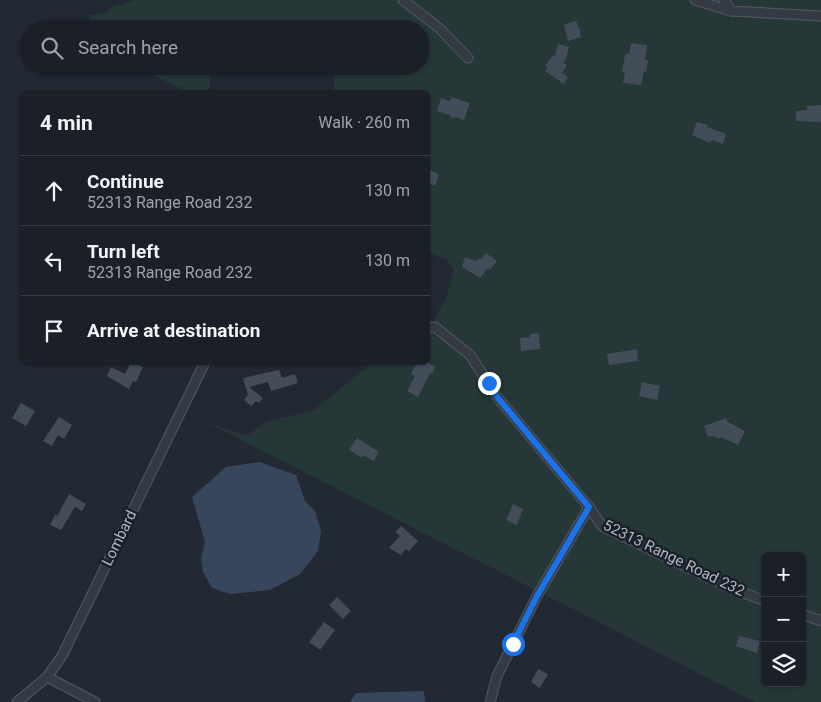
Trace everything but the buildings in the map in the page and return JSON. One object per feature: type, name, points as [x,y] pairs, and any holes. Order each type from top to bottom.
[{"type":"street","points":[[403,0],[429,20]]},
{"type":"street","points":[[695,0],[731,11],[821,16]]},
{"type":"street","points":[[724,0],[731,11]]},
{"type":"street","points":[[430,21],[468,58]]},
{"type":"street","name":"52313 Range Road 232","points":[[430,327],[435,327],[470,355],[498,398],[589,507],[602,526],[726,586],[761,599]]},
{"type":"street","name":"Lombard","points":[[17,702],[47,678],[62,656],[204,365]]},
{"type":"street","name":"52313 Range Road 232","points":[[490,702],[496,676],[537,596],[589,507]]},
{"type":"street","points":[[806,615],[821,621]]},
{"type":"street","points":[[47,678],[95,702]]},
{"type":"shaded area","points":[[136,0],[821,0],[821,702],[755,702],[206,422],[247,436],[266,422],[314,410],[368,365],[430,365],[430,329],[447,296],[454,269],[447,260],[430,253],[430,90],[334,90],[334,75],[430,75],[430,20],[92,20],[89,15],[105,13],[112,7]]},
{"type":"shaded area","points":[[152,75],[211,75],[209,90],[184,90]]},
{"type":"water","points":[[260,462],[296,475],[305,501],[315,511],[321,531],[318,551],[300,574],[270,590],[230,594],[212,588],[203,572],[201,559],[205,542],[192,497],[226,467]]},
{"type":"water","points":[[424,691],[425,702],[350,702],[356,693]]},
{"type":"route","points":[[489,383],[498,398],[589,507],[537,596],[513,644]]}]
